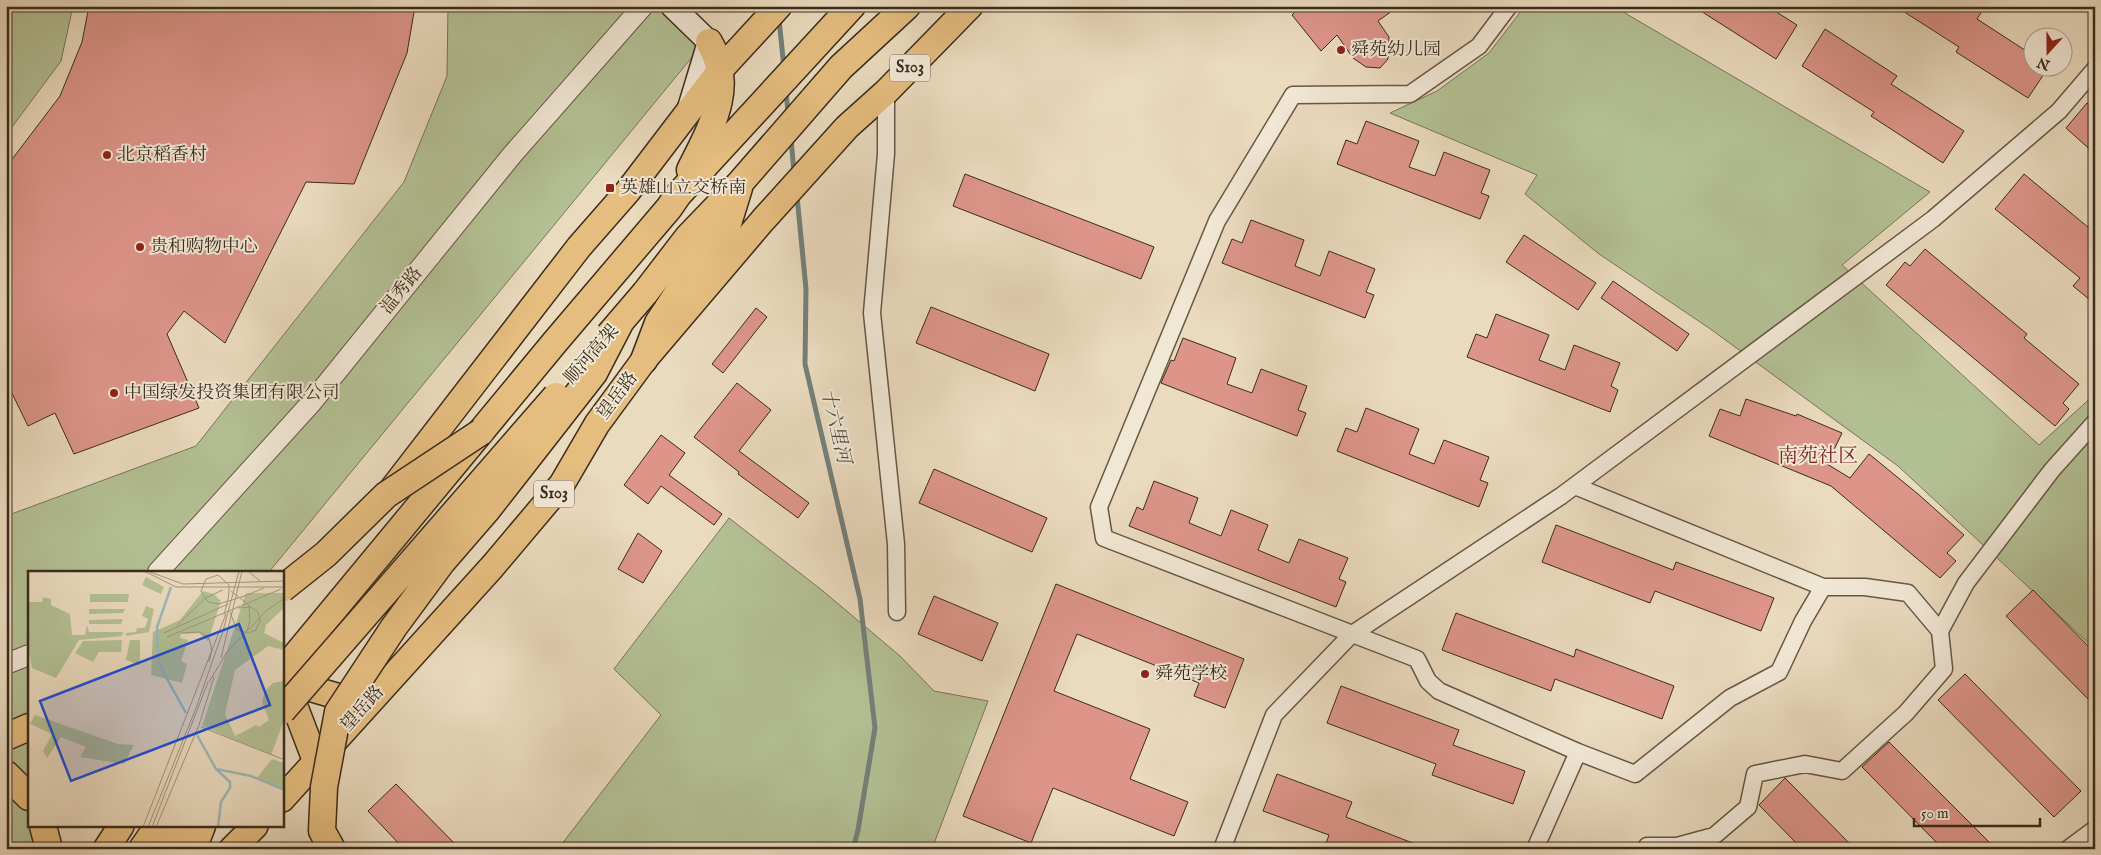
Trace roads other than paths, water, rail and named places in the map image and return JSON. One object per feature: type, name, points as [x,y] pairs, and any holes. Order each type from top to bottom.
[{"type":"highway","name":"顺河高架","points":[[284,670],[673,202],[852,6]]},
{"type":"highway","name":"顺河高架","points":[[284,709],[645,293],[688,237],[744,177],[841,66],[908,6]]},
{"type":"highway","points":[[673,202],[718,112],[721,69],[718,57],[709,42]]},
{"type":"highway","points":[[644,360],[658,323],[699,261],[727,227],[744,177]]},
{"type":"highway","points":[[332,849],[322,830],[324,787],[338,712],[394,627],[442,562],[493,502],[594,373],[621,321]]},
{"type":"highway","points":[[284,588],[326,554],[386,495],[481,432]]},
{"type":"highway","points":[[6,737],[28,727]]},
{"type":"highway","points":[[6,774],[28,796]]},
{"type":"highway","points":[[44,828],[49,849]]},
{"type":"highway","points":[[142,849],[157,828]]},
{"type":"highway","points":[[166,849],[182,828]]},
{"type":"highway","points":[[193,849],[201,828]]},
{"type":"main road","points":[[672,6],[709,42],[735,40],[761,26]]},
{"type":"main road","points":[[284,601],[368,509],[387,496],[426,442],[572,255],[628,191],[721,69],[779,6]]},
{"type":"main road","name":"望岳路","points":[[284,798],[492,567],[562,484],[596,424],[644,360],[763,220],[847,127],[886,92],[970,6]]},
{"type":"main road","points":[[688,113],[709,42]]},
{"type":"main road","points":[[284,674],[292,683],[367,705]]},
{"type":"main road","points":[[284,687],[289,691],[316,762]]},
{"type":"main road","points":[[106,849],[120,828]]},
{"type":"main road","points":[[232,849],[253,828]]},
{"type":"street","name":"温秀路","points":[[159,571],[312,402],[512,155],[643,6]]},
{"type":"street","points":[[1509,6],[1479,46],[1410,94],[1292,95],[1217,221],[1099,507],[1104,538],[1417,659],[1428,681],[1439,691],[1578,752],[1635,774],[1730,698],[1779,672],[1803,621],[1823,587]]},
{"type":"street","points":[[1222,849],[1274,715],[1351,635],[1574,486],[1933,218],[2059,111],[2095,69]]},
{"type":"street","points":[[886,92],[886,154],[872,313],[896,544],[897,612]]},
{"type":"street","points":[[1940,631],[1966,583],[2052,470],[2095,422]]},
{"type":"street","points":[[1574,486],[1823,587],[1865,587],[1908,592],[1940,631],[1944,669],[1906,713],[1842,771],[1805,764],[1755,774],[1748,807],[1714,836],[1677,846],[1647,846],[1645,849]]},
{"type":"street","points":[[6,664],[28,655]]},
{"type":"street","points":[[1535,849],[1578,752]]},
{"type":"street","points":[[2068,849],[2095,829]]},
{"type":"waterway","name":"十六里河","points":[[779,19],[784,68]]},
{"type":"waterway","name":"十六里河","points":[[786,91],[788,113]]},
{"type":"waterway","name":"十六里河","points":[[791,139],[794,172]]},
{"type":"waterway","name":"十六里河","points":[[797,196],[806,289],[805,364],[860,599],[875,728],[858,830],[853,849]]},
{"type":"place","name":"舜苑幼儿园","points":[[1341,50]]},
{"type":"place","name":"北京稻香村","points":[[107,155]]},
{"type":"place","name":"英雄山立交桥南","points":[[610,188]]},
{"type":"place","name":"贵和购物中心","points":[[140,247]]},
{"type":"place","name":"中国绿发投资集团有限公司","points":[[114,393]]},
{"type":"place","name":"舜苑学校","points":[[1145,674]]},
{"type":"district","name":"南苑社区","points":[[1818,456]]}]
